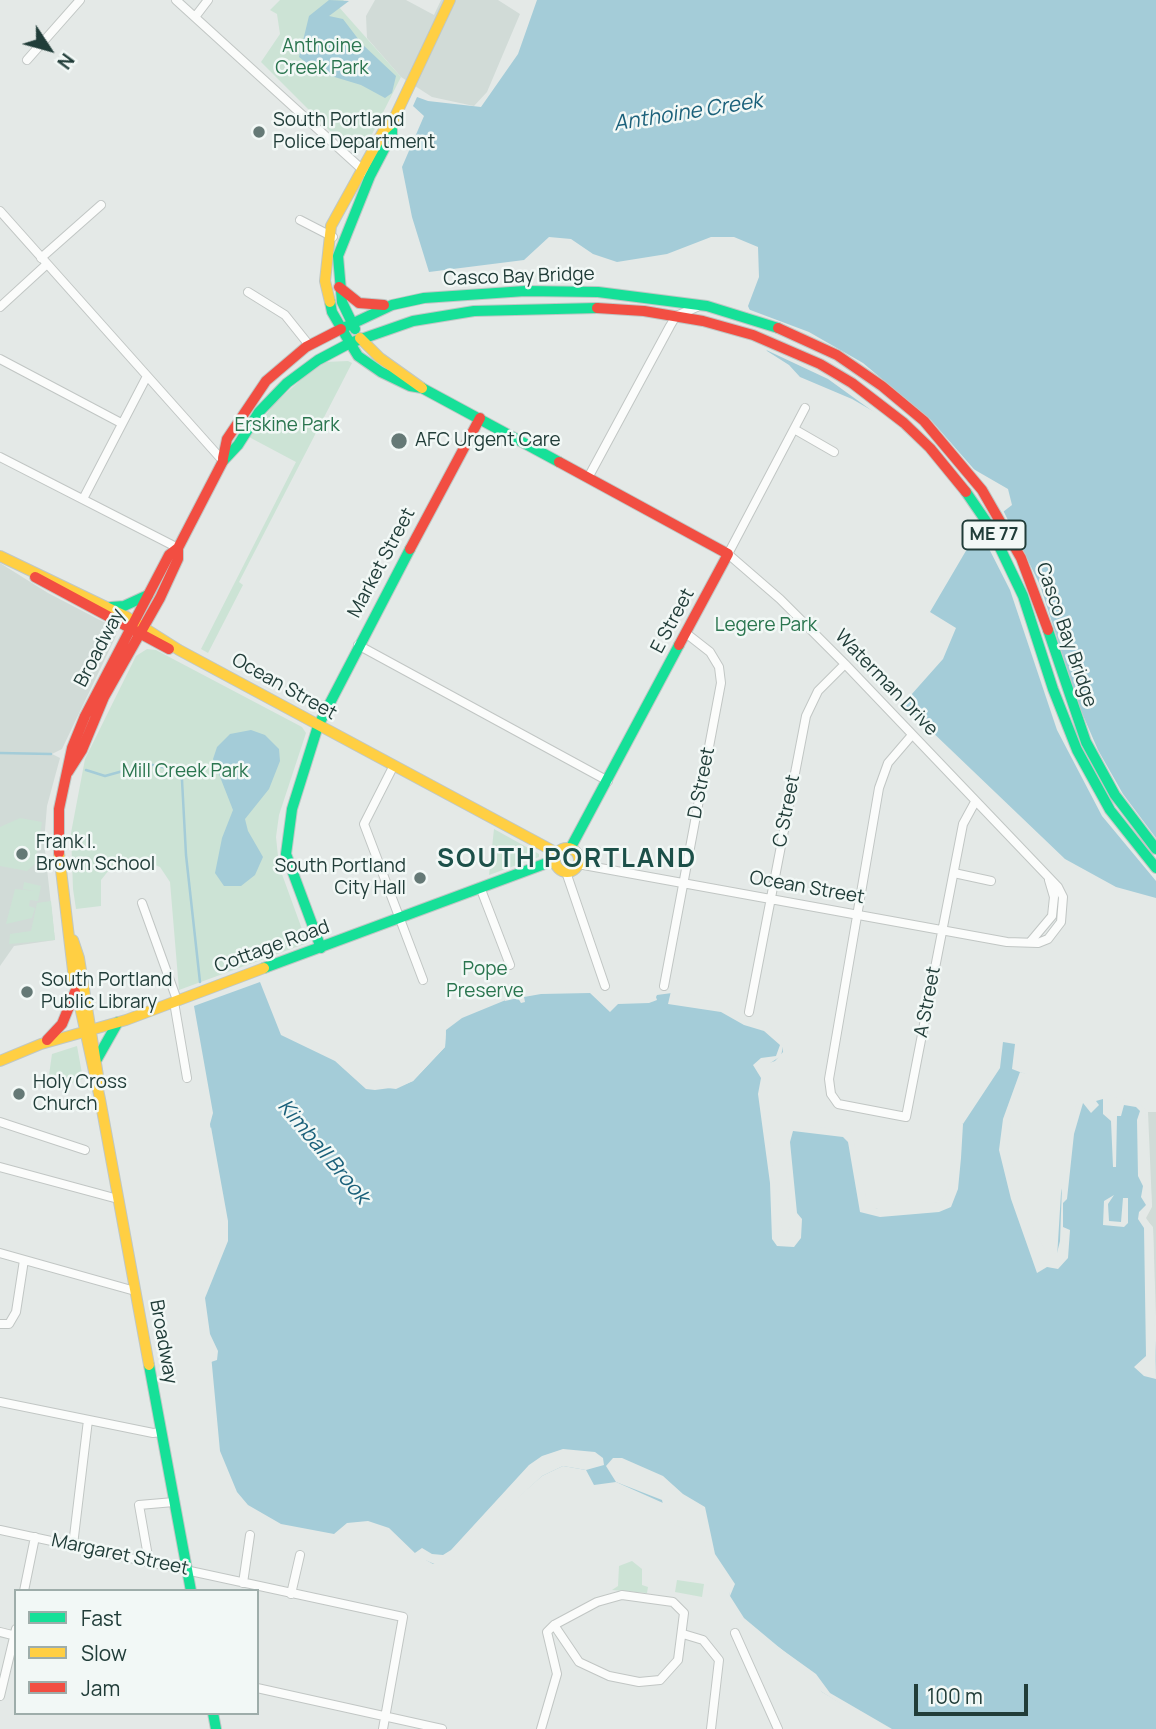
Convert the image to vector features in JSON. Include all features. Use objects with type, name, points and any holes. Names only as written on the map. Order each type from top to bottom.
[{"type":"main road","points":[[352,323],[339,287],[338,264],[342,242],[384,130],[392,123],[450,0]]},
{"type":"main road","points":[[341,329],[332,312],[325,281],[329,235],[366,173]]},
{"type":"main road","points":[[339,287],[359,303],[392,305]]},
{"type":"main road","name":"Casco Bay Bridge","points":[[352,323],[392,305],[439,296],[549,290],[623,293],[707,306],[781,329],[837,355],[896,397],[923,421],[982,490],[1021,558],[1074,712],[1097,765],[1124,809],[1156,849]]},
{"type":"main road","name":"Casco Bay Bridge","points":[[355,341],[413,321],[505,308],[602,308],[703,321],[787,348],[842,377],[904,423],[943,462],[965,490],[1003,550],[1023,596],[1064,719],[1092,780],[1131,839],[1156,868]]},
{"type":"main road","name":"Broadway","points":[[223,461],[227,439],[257,391],[285,363],[309,345],[352,323]]},
{"type":"main road","name":"Waterman Drive","points":[[352,323],[358,356],[381,372],[410,386],[422,388],[480,418],[728,554]]},
{"type":"main road","name":"Waterman Drive","points":[[341,329],[355,341]]},
{"type":"main road","name":"Broadway","points":[[68,772],[82,750],[104,697],[175,567],[178,548],[223,461],[238,445],[259,412],[287,383],[318,360],[355,341]]},
{"type":"main road","name":"Market Street","points":[[321,948],[286,854],[292,809],[318,726],[358,645],[480,418]]},
{"type":"main road","name":"Broadway","points":[[100,1099],[97,1059],[76,989],[58,869],[59,809],[72,748],[85,716],[169,555],[178,548]]},
{"type":"main road","name":"E Street","points":[[570,849],[728,554]]},
{"type":"main road","points":[[0,556],[108,607],[131,624]]},
{"type":"main road","points":[[28,570],[44,584],[131,624]]},
{"type":"main road","points":[[108,607],[124,606],[148,595]]},
{"type":"main road","name":"Ocean Street","points":[[131,624],[168,649],[179,650],[394,765],[556,857]]},
{"type":"main road","points":[[570,849],[578,857],[578,864],[566,872],[559,870],[556,857],[570,849]]},
{"type":"main road","name":"Cottage Road","points":[[0,1061],[41,1044],[118,1022],[321,948],[556,857]]},
{"type":"main road","name":"Broadway","points":[[69,932],[79,958],[87,1030],[191,1589]]},
{"type":"main road","points":[[41,1044],[62,1024],[76,989]]},
{"type":"main road","points":[[97,1059],[118,1022]]},
{"type":"street","points":[[27,60],[80,0]]},
{"type":"street","points":[[176,0],[366,173]]},
{"type":"street","points":[[195,18],[208,0]]},
{"type":"street","points":[[0,307],[101,205]]},
{"type":"street","points":[[0,211],[146,378],[223,461]]},
{"type":"street","points":[[300,220],[342,242]]},
{"type":"street","points":[[248,292],[285,315],[309,345]]},
{"type":"street","points":[[589,477],[676,316],[690,309],[707,306]]},
{"type":"street","points":[[0,359],[121,423]]},
{"type":"street","points":[[83,499],[146,378]]},
{"type":"street","name":"E Street","points":[[728,554],[804,408]]},
{"type":"street","points":[[794,429],[834,452]]},
{"type":"street","points":[[0,457],[178,548]]},
{"type":"street","name":"Waterman Drive","points":[[728,554],[780,599],[845,664],[1049,880],[1054,897],[1052,916],[1031,941]]},
{"type":"street","name":"D Street","points":[[664,986],[721,683],[719,667],[710,652],[687,634]]},
{"type":"street","points":[[358,645],[607,781]]},
{"type":"street","name":"C Street","points":[[749,1012],[806,716],[818,691],[845,664]]},
{"type":"street","points":[[855,914],[882,775],[891,758],[912,735]]},
{"type":"street","points":[[394,765],[368,811],[365,824],[398,919],[423,980]]},
{"type":"street","name":"A Street","points":[[855,914],[829,1086],[838,1104],[845,1107],[906,1118],[964,818],[975,802]]},
{"type":"street","name":"Ocean Street","points":[[578,864],[942,931],[1007,942],[1031,941]]},
{"type":"street","points":[[566,872],[606,986]]},
{"type":"street","points":[[954,873],[990,881]]},
{"type":"street","points":[[480,887],[510,965]]},
{"type":"street","points":[[142,903],[176,1001],[187,1078]]},
{"type":"street","points":[[0,1122],[85,1150]]},
{"type":"street","points":[[0,1167],[118,1199]]},
{"type":"street","points":[[0,1252],[135,1291]]},
{"type":"street","points":[[0,1324],[9,1324],[16,1312],[24,1259]]},
{"type":"street","points":[[0,1402],[153,1433],[162,1432]]},
{"type":"street","points":[[73,1545],[88,1420]]},
{"type":"street","points":[[149,1562],[139,1506],[174,1502]]},
{"type":"street","name":"Margaret Street","points":[[0,1530],[403,1617],[386,1716]]},
{"type":"street","points":[[243,1583],[250,1535]]},
{"type":"street","points":[[24,1589],[35,1537]]},
{"type":"street","points":[[291,1594],[300,1556]]},
{"type":"street","points":[[541,1729],[557,1674],[547,1632],[554,1625],[610,1597],[635,1595],[673,1602],[684,1612],[678,1660],[666,1677],[655,1681],[639,1682],[609,1676],[579,1662],[554,1625]]},
{"type":"street","points":[[735,1633],[778,1729]]},
{"type":"street","points":[[683,1634],[703,1640],[719,1660],[711,1729]]},
{"type":"street","points":[[0,1696],[14,1637]]},
{"type":"street","points":[[259,1688],[442,1729]]},
{"type":"street","points":[[383,1729],[386,1716]]},
{"type":"shaded area","points":[[375,0],[406,0],[434,15],[441,0],[498,0],[520,14],[487,92],[474,106],[432,97],[401,77],[367,38],[366,16]]},
{"type":"shaded area","points":[[0,563],[48,593],[117,629],[62,749],[52,754],[60,758],[47,806],[44,842],[55,940],[14,946],[0,966]]},
{"type":"shaded area","points":[[1148,1112],[1156,1112],[1156,1317],[1153,1227],[1146,1220],[1146,1212],[1152,1206]]},
{"type":"green space","name":"Anthoine Creek Park","points":[[280,0],[344,0],[338,6],[401,77],[367,144],[360,150],[347,148],[261,62],[280,34],[277,14],[270,10]]},
{"type":"green space","name":"Erskine Park","points":[[325,362],[352,363],[239,582],[243,585],[208,653],[201,649],[296,462],[249,437],[275,403],[303,378]]},
{"type":"green space","name":"Mill Creek Park","points":[[147,649],[156,650],[302,727],[306,733],[279,815],[276,837],[279,866],[307,943],[179,990],[170,882],[160,867],[137,858],[113,865],[101,880],[101,906],[76,909],[73,889],[71,833],[85,759],[136,656]]},
{"type":"green space","points":[[20,818],[42,822],[35,864],[27,871],[0,866],[0,827]]},
{"type":"green space","points":[[494,829],[539,854],[539,857],[489,875]]},
{"type":"green space","points":[[24,882],[41,886],[38,901],[30,900],[29,906],[35,908],[32,918],[6,924],[15,889],[35,891],[23,889]]},
{"type":"green space","points":[[51,901],[55,940],[9,944],[10,934],[31,931],[37,903]]},
{"type":"green space","points":[[77,1046],[83,1079],[72,1083],[49,1075],[52,1054]]},
{"type":"green space","points":[[632,1561],[642,1569],[642,1585],[648,1587],[647,1593],[612,1590],[618,1586],[619,1566]]},
{"type":"green space","points":[[677,1580],[704,1584],[702,1597],[675,1592]]},
{"type":"water","points":[[329,0],[349,1],[329,16],[343,19],[362,44],[396,76],[392,93],[385,98],[361,85],[318,72],[299,57],[309,16]]},
{"type":"water","name":"Anthoine Creek","points":[[537,0],[1156,0],[1156,898],[1116,887],[1065,859],[903,704],[943,659],[956,628],[930,612],[977,532],[1012,505],[1008,489],[852,399],[800,377],[789,365],[767,351],[748,306],[759,277],[758,247],[734,237],[711,237],[667,254],[617,262],[593,254],[571,239],[549,237],[524,260],[429,272],[412,217],[402,167],[424,116],[413,106],[417,97],[428,101],[481,107],[518,54]]},
{"type":"water","points":[[251,730],[265,735],[279,749],[280,761],[269,789],[245,819],[248,831],[263,857],[255,875],[241,886],[224,886],[215,873],[222,838],[233,810],[213,759],[217,747],[230,734]]},
{"type":"water","points":[[260,982],[281,1035],[335,1061],[366,1089],[375,1090],[398,1087],[413,1081],[445,1047],[446,1030],[462,1018],[518,995],[572,990],[591,993],[604,1003],[654,1001],[657,995],[672,993],[723,1005],[747,1024],[756,1023],[782,1039],[783,1052],[775,1061],[760,1066],[779,1235],[785,1241],[794,1223],[788,1128],[849,1135],[865,1210],[945,1202],[952,1187],[959,1122],[963,1124],[1000,1068],[1003,1042],[1015,1044],[1012,1069],[1025,1074],[1011,1114],[1003,1149],[1042,1255],[1057,1258],[1061,1193],[1080,1103],[1089,1092],[1141,1107],[1148,1207],[1143,1212],[1149,1228],[1156,1359],[1156,1729],[884,1729],[822,1692],[811,1674],[744,1618],[730,1596],[728,1579],[711,1555],[699,1519],[616,1482],[594,1485],[586,1470],[563,1466],[542,1476],[442,1564],[433,1564],[417,1555],[389,1528],[368,1521],[347,1523],[334,1534],[281,1524],[248,1505],[237,1492],[220,1451],[210,1344],[202,1299],[223,1241],[210,1124],[213,1113],[194,1006]]},
{"type":"pier","points":[[745,308],[809,332],[863,363],[931,420],[979,475],[893,426],[828,379],[762,348]]},
{"type":"pier","points":[[1002,508],[1040,585],[1079,706],[1098,750],[1123,794],[1156,838],[1156,881],[1102,816],[1057,730],[1010,590],[978,527]]},
{"type":"pier","points":[[569,987],[588,989],[605,1000],[651,999],[655,994],[657,1000],[649,1003],[618,1004],[610,1012],[590,993],[541,994],[524,997],[525,1002],[521,1003],[518,998],[505,1001],[504,997]]},
{"type":"pier","points":[[671,991],[724,1001],[748,1021],[761,1022],[785,1037],[781,1056],[764,1067],[769,1080],[767,1097],[772,1163],[783,1233],[786,1237],[791,1223],[783,1141],[786,1126],[794,1122],[852,1133],[868,1206],[874,1206],[876,1209],[884,1205],[937,1202],[945,1197],[951,1182],[958,1119],[963,1124],[961,1158],[958,1189],[951,1207],[939,1212],[880,1217],[860,1212],[848,1142],[843,1137],[793,1131],[790,1142],[797,1213],[802,1219],[801,1238],[794,1247],[777,1246],[772,1239],[770,1183],[758,1094],[761,1078],[753,1065],[761,1058],[776,1056],[780,1045],[764,1031],[744,1025],[721,1012],[668,1004]]},
{"type":"pier","points":[[446,1030],[445,1047],[413,1081],[396,1089],[379,1087],[411,1078],[441,1047]]},
{"type":"pier","points":[[1020,1072],[1027,1074],[1011,1121],[1007,1149],[1035,1233],[1049,1256],[1057,1253],[1060,1241],[1063,1158],[1077,1101],[1087,1090],[1138,1103],[1145,1109],[1152,1207],[1146,1218],[1153,1228],[1156,1379],[1144,1376],[1134,1367],[1146,1356],[1144,1228],[1138,1219],[1139,1212],[1146,1205],[1141,1197],[1143,1186],[1138,1176],[1137,1120],[1140,1111],[1136,1107],[1124,1105],[1121,1116],[1117,1116],[1116,1167],[1113,1167],[1111,1121],[1103,1114],[1103,1099],[1096,1101],[1099,1105],[1091,1113],[1083,1103],[1074,1134],[1067,1199],[1063,1203],[1063,1227],[1070,1230],[1068,1258],[1058,1269],[1047,1267],[1037,1273],[1011,1199],[999,1150],[1003,1119]]},
{"type":"pier","points":[[211,1127],[228,1221],[228,1241],[205,1298],[210,1334],[218,1351],[217,1360],[211,1362],[200,1303],[221,1228],[208,1132]]},
{"type":"pier","points":[[1114,1195],[1108,1204],[1109,1221],[1121,1222],[1123,1198],[1128,1198],[1128,1223],[1124,1227],[1103,1225],[1104,1201]]},
{"type":"pier","points":[[563,1449],[595,1452],[603,1458],[604,1465],[586,1470],[563,1466],[542,1476],[447,1563],[439,1566],[425,1560],[422,1562],[412,1555],[422,1548],[432,1554],[443,1555],[451,1550],[529,1465],[542,1456]]},
{"type":"pier","points":[[613,1458],[622,1458],[663,1476],[683,1494],[705,1507],[715,1554],[735,1584],[730,1596],[726,1580],[709,1555],[698,1524],[687,1530],[673,1524],[666,1518],[662,1500],[616,1482],[606,1466]]},
{"type":"pier","points":[[777,1646],[816,1674],[830,1693],[892,1729],[880,1729],[822,1692]]},
{"type":"waterway","name":"Kimball Brook","points":[[0,753],[51,754]]},
{"type":"waterway","name":"Kimball Brook","points":[[86,770],[105,776],[148,764],[167,768]]},
{"type":"waterway","name":"Kimball Brook","points":[[176,772],[182,780],[186,855],[200,982]]},
{"type":"traffic: fast","points":[[355,329],[342,302],[338,256],[370,176],[392,134],[392,123]]},
{"type":"traffic: fast","points":[[341,329],[392,305],[424,298],[525,291],[598,292],[707,306],[778,328]]},
{"type":"traffic: fast","points":[[330,302],[332,312],[350,343],[413,321],[474,311],[597,308]]},
{"type":"traffic: fast","points":[[223,461],[238,445],[259,412],[287,383],[318,360],[350,343],[358,356],[381,372],[410,386],[422,388],[559,462]]},
{"type":"traffic: fast","points":[[966,492],[990,527],[1023,596],[1053,689],[1077,750],[1110,810],[1156,868]]},
{"type":"traffic: fast","points":[[321,948],[286,854],[292,809],[318,726],[410,549]]},
{"type":"traffic: fast","points":[[111,607],[124,606],[148,595]]},
{"type":"traffic: fast","points":[[1048,630],[1086,742],[1115,795],[1156,849]]},
{"type":"traffic: fast","points":[[570,849],[679,645]]},
{"type":"traffic: fast","points":[[264,968],[555,860]]},
{"type":"traffic: fast","points":[[97,1059],[118,1022]]},
{"type":"traffic: fast","points":[[149,1365],[191,1589]]},
{"type":"traffic: fast","points":[[213,1715],[216,1729]]},
{"type":"traffic: slow","points":[[330,302],[325,281],[331,226],[384,130],[392,123],[450,0]]},
{"type":"traffic: slow","points":[[360,338],[380,358],[422,388]]},
{"type":"traffic: slow","points":[[0,556],[127,617],[179,650],[557,853]]},
{"type":"traffic: slow","points":[[567,848],[575,852],[579,860],[575,868],[567,872],[559,868],[555,860],[559,852],[567,848]]},
{"type":"traffic: slow","points":[[59,853],[74,979],[100,1099],[149,1365]]},
{"type":"traffic: slow","points":[[73,940],[79,958],[99,1082]]},
{"type":"traffic: slow","points":[[0,1061],[41,1044],[126,1020],[264,968]]},
{"type":"traffic: jam","points":[[339,287],[359,303],[384,305]]},
{"type":"traffic: jam","points":[[597,308],[644,311],[703,321],[753,335],[820,364],[852,383],[904,423],[930,448],[966,492]]},
{"type":"traffic: jam","points":[[778,328],[837,355],[882,386],[924,421],[982,490],[1021,558],[1048,630]]},
{"type":"traffic: jam","points":[[223,458],[227,439],[266,381],[306,347],[341,329]]},
{"type":"traffic: jam","points":[[410,549],[480,418]]},
{"type":"traffic: jam","points":[[68,772],[82,750],[104,697],[160,598],[178,559],[178,548],[223,461]]},
{"type":"traffic: jam","points":[[559,462],[728,554],[679,645]]},
{"type":"traffic: jam","points":[[59,853],[59,809],[72,748],[85,716],[169,555],[178,548]]},
{"type":"traffic: jam","points":[[35,577],[169,649]]},
{"type":"traffic: jam","points":[[47,1040],[62,1024],[75,992]]},
{"type":"place","name":"South Portland Police Department","points":[[259,132]]},
{"type":"place","name":"AFC Urgent Care","points":[[399,441]]},
{"type":"place","name":"Frank I. Brown School","points":[[22,854]]},
{"type":"place","name":"South Portland City Hall","points":[[420,878]]},
{"type":"place","name":"South Portland Public Library","points":[[27,992]]},
{"type":"place","name":"Holy Cross Church","points":[[19,1094]]},
{"type":"district","name":"SOUTH PORTLAND","points":[[567,860]]},
{"type":"park label","name":"Legere Park","points":[[766,626]]},
{"type":"park label","name":"Pope Preserve","points":[[485,981]]}]
